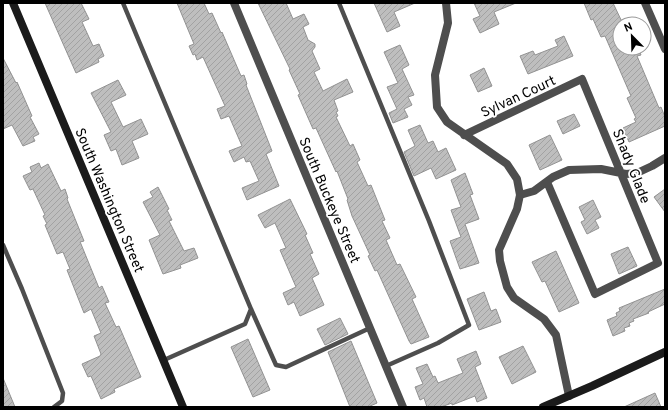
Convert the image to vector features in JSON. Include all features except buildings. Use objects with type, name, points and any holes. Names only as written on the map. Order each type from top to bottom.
[{"type":"main road","name":"South Washington Street","points":[[13,3],[183,407]]},
{"type":"main road","points":[[544,407],[665,352]]},
{"type":"street","name":"South Buckeye Street","points":[[234,3],[403,407]]},
{"type":"street","points":[[446,3],[448,23],[435,75],[437,107],[447,122],[464,136],[507,164],[517,179],[520,195],[517,209],[499,250],[500,261],[507,287],[514,298],[544,319],[556,335],[569,396]]},
{"type":"street","points":[[645,3],[665,49]]},
{"type":"street","name":"Sylvan Court","points":[[464,136],[582,79]]},
{"type":"street","name":"Shady Glade","points":[[547,182],[595,294],[658,263],[582,79]]},
{"type":"street","points":[[520,195],[534,191],[553,177],[569,170],[601,169],[626,174],[637,173],[665,158]]},
{"type":"lane","points":[[122,3],[276,365],[286,368],[370,328]]},
{"type":"lane","points":[[339,3],[429,221],[469,325],[438,343],[386,366]]},
{"type":"lane","points":[[3,245],[63,393],[62,400],[54,407]]},
{"type":"lane","points":[[164,360],[245,324],[251,309]]}]
